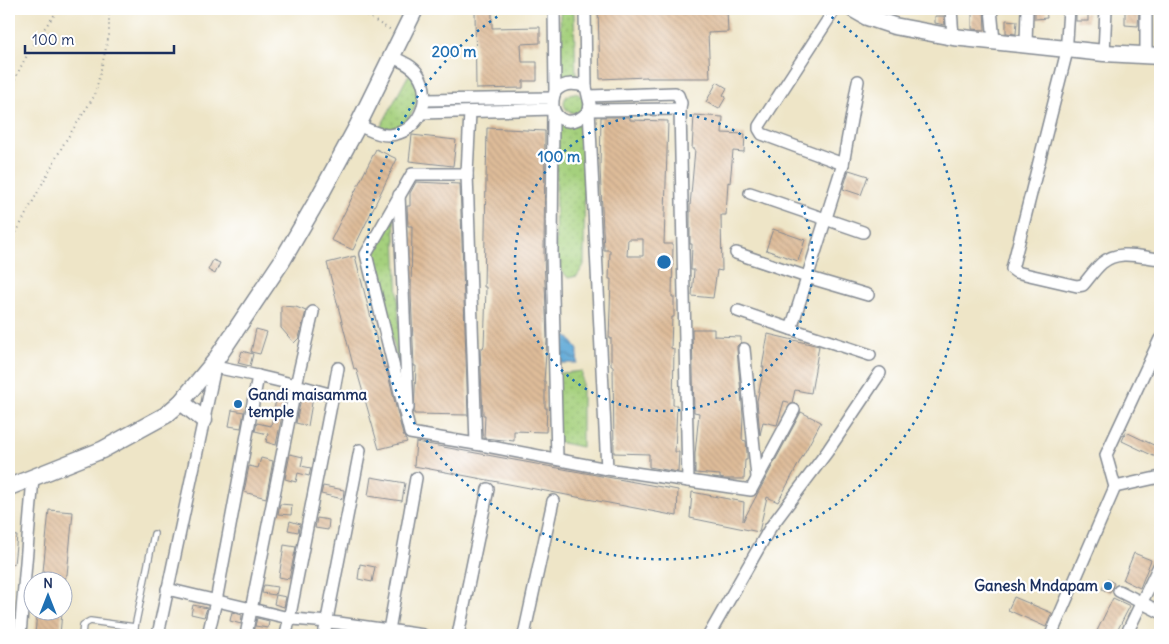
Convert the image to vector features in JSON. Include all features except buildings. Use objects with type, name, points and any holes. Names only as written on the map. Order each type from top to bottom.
[{"type":"main road","points":[[9,487],[102,450],[166,415],[181,402],[215,364],[282,261],[318,199],[358,124],[415,9]]},
{"type":"main road","points":[[853,9],[894,26],[953,37],[1104,53],[1153,56]]},
{"type":"main road","points":[[181,402],[204,420]]},
{"type":"street","points":[[554,9],[552,254],[557,458]]},
{"type":"street","points":[[585,9],[587,91],[590,104],[607,469]]},
{"type":"street","points":[[835,9],[759,126],[759,130],[762,134],[843,164]]},
{"type":"street","points":[[951,9],[953,37]]},
{"type":"street","points":[[991,9],[994,41]]},
{"type":"street","points":[[1026,44],[1027,9]]},
{"type":"street","points":[[1069,9],[1067,49],[1012,269],[1016,272],[1077,286],[1083,285],[1102,263],[1116,255],[1124,254],[1160,259]]},
{"type":"street","points":[[1104,53],[1106,9]]},
{"type":"street","points":[[1146,9],[1153,56]]},
{"type":"street","points":[[358,124],[378,133],[389,135],[402,131],[413,124],[422,113],[425,100],[422,83],[417,73],[408,65],[392,56]]},
{"type":"street","points":[[791,329],[843,164],[858,81]]},
{"type":"street","points":[[589,110],[579,119],[567,121],[555,115],[554,100],[559,88],[564,85],[576,84],[587,91],[675,93],[678,95],[681,103],[688,481]]},
{"type":"street","points":[[425,100],[554,100]]},
{"type":"street","points":[[422,113],[470,112],[554,100]]},
{"type":"street","points":[[589,110],[680,109]]},
{"type":"street","points":[[470,112],[467,174],[476,444]]},
{"type":"street","points":[[410,434],[366,254],[412,174],[467,174]]},
{"type":"street","points":[[750,193],[863,232]]},
{"type":"street","points":[[399,195],[410,434]]},
{"type":"street","points":[[736,253],[807,278],[868,295]]},
{"type":"street","points":[[738,311],[870,355]]},
{"type":"street","points":[[246,635],[296,385],[313,312]]},
{"type":"street","points":[[1051,635],[1115,488],[1106,455],[1160,339]]},
{"type":"street","points":[[744,348],[757,477]]},
{"type":"street","points":[[158,635],[215,364],[333,395]]},
{"type":"street","points":[[286,635],[338,368]]},
{"type":"street","points":[[709,635],[770,528],[827,452],[880,373]]},
{"type":"street","points":[[208,635],[258,376]]},
{"type":"street","points":[[410,434],[557,458],[607,469],[751,490],[794,410]]},
{"type":"street","points":[[324,635],[360,450]]},
{"type":"street","points":[[1115,488],[1160,477]]},
{"type":"street","points":[[20,635],[33,478]]},
{"type":"street","points":[[389,630],[416,478]]},
{"type":"street","points":[[458,635],[488,489]]},
{"type":"street","points":[[524,635],[553,501]]},
{"type":"street","points":[[1126,635],[1160,564]]},
{"type":"street","points":[[167,589],[290,618],[326,622],[376,632],[389,630],[423,635]]},
{"type":"street","points":[[1120,591],[1160,612]]},
{"type":"lane","points":[[135,635],[154,534]]},
{"type":"lane","points":[[82,635],[83,625],[90,621],[135,627]]},
{"type":"path","points":[[9,94],[13,82],[42,30],[59,9]]},
{"type":"path","points":[[9,246],[63,145],[95,95],[109,35],[109,9]]},
{"type":"path","points":[[354,9],[402,36]]},
{"type":"green space","points":[[569,10],[574,13],[576,76],[574,79],[565,81],[561,74],[560,15],[561,12]]},
{"type":"green space","points":[[409,74],[414,79],[418,92],[412,112],[400,125],[380,128]]},
{"type":"green space","points":[[574,93],[581,96],[584,103],[581,110],[574,113],[567,110],[564,103],[567,96]]},
{"type":"green space","points":[[557,124],[585,124],[584,265],[577,276],[568,278],[555,263]]},
{"type":"green space","points":[[394,217],[402,381],[374,256]]},
{"type":"green space","points":[[582,371],[582,447],[553,441],[555,374]]},
{"type":"water","points":[[567,335],[578,350],[577,363],[558,363],[558,340]]},
{"type":"place","name":"Gandi maisamma temple","points":[[238,404]]},
{"type":"place","name":"Ganesh Mndapam","points":[[1108,586]]}]
